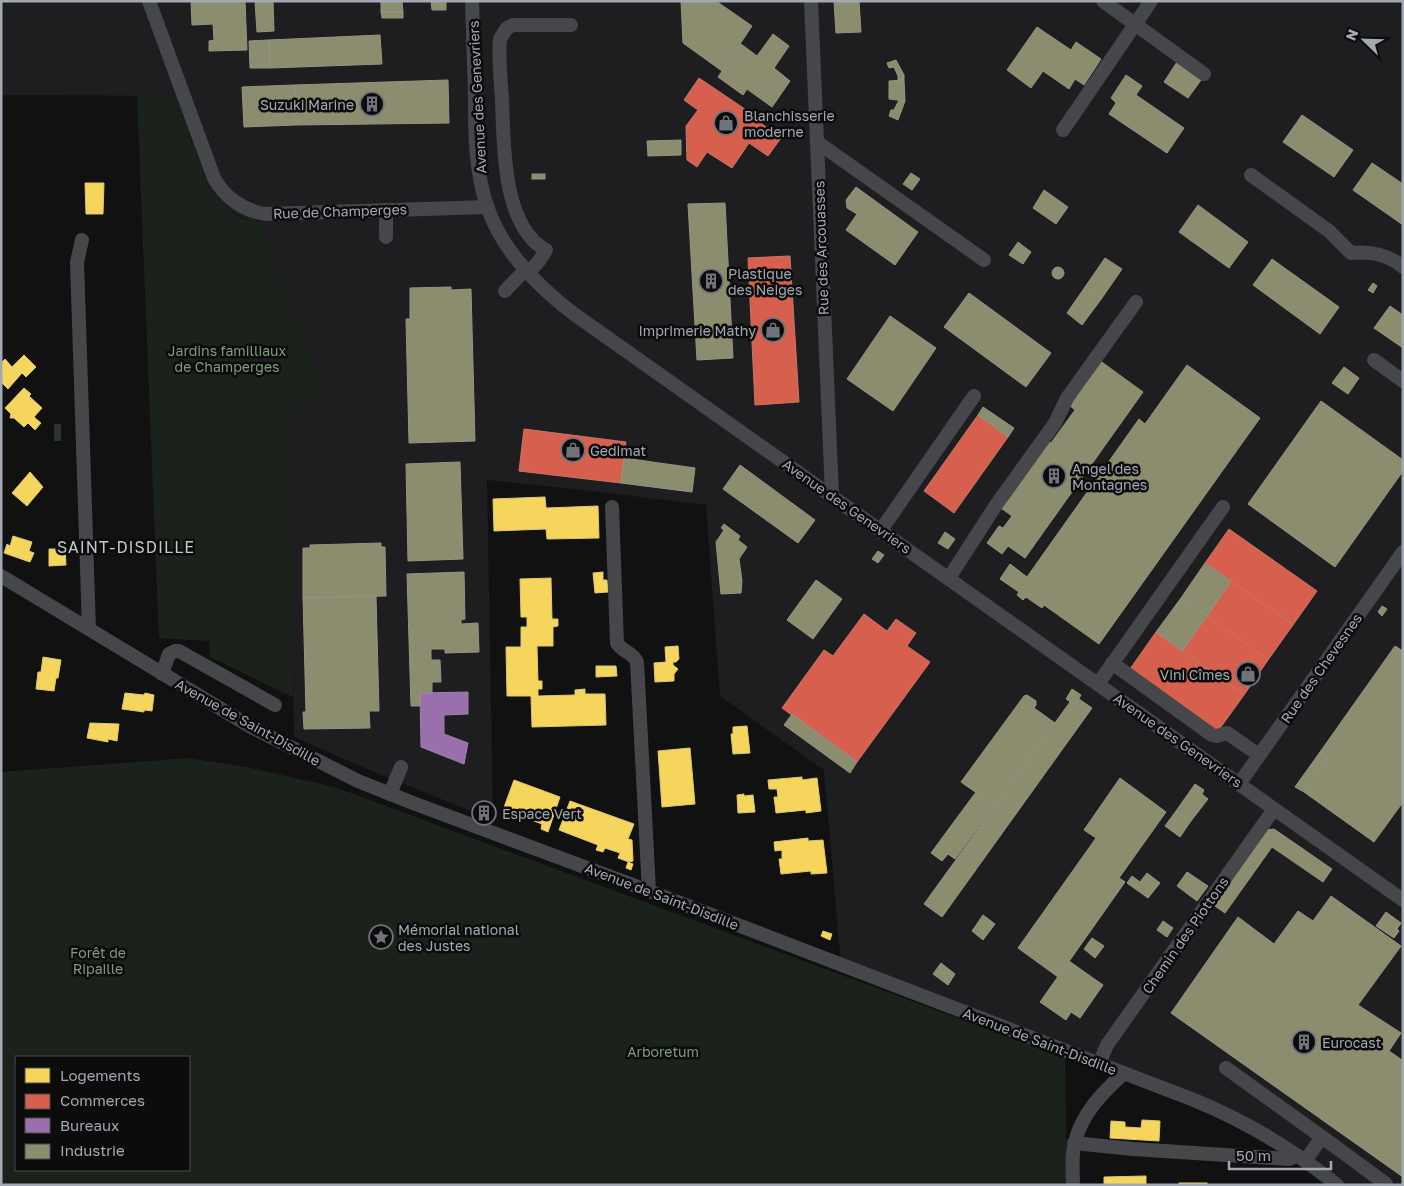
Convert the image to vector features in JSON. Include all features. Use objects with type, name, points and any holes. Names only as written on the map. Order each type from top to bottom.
[{"type":"street","name":"Rue de Champerges","points":[[149,1],[211,172],[221,190],[244,208],[266,214],[488,207]]},
{"type":"street","name":"Avenue des Genevriers","points":[[472,1],[476,148],[480,179],[488,207],[507,246],[527,271],[551,295],[574,314],[1403,900]]},
{"type":"street","name":"Rue des Arcouasses","points":[[810,1],[832,495]]},
{"type":"street","points":[[1103,1],[1204,74]]},
{"type":"street","points":[[1063,130],[1151,1]]},
{"type":"street","points":[[505,291],[540,261],[546,250],[536,244],[526,233],[510,192],[504,154],[500,39],[503,32],[513,25],[571,25]]},
{"type":"street","points":[[817,142],[984,260]]},
{"type":"street","points":[[1251,175],[1329,231],[1351,253],[1366,252],[1380,254],[1403,267]]},
{"type":"street","points":[[386,210],[386,237]]},
{"type":"street","points":[[82,240],[77,262],[89,629]]},
{"type":"street","points":[[949,578],[996,504],[1055,423],[1067,398],[1136,302]]},
{"type":"street","points":[[1374,360],[1403,381]]},
{"type":"street","points":[[881,530],[974,396]]},
{"type":"street","points":[[612,507],[617,643],[623,651],[635,657],[637,662],[650,891]]},
{"type":"street","points":[[1098,684],[1223,507]]},
{"type":"street","name":"Rue des Chevesnes","points":[[1239,784],[1403,552]]},
{"type":"street","name":"Avenue de Saint-Disdille","points":[[1,576],[251,728],[330,768],[390,794],[650,891],[1206,1105],[1257,1130],[1301,1158],[1337,1185]]},
{"type":"street","points":[[162,674],[169,654],[175,651],[179,652],[275,705]]},
{"type":"street","points":[[1112,663],[1212,734],[1216,736],[1227,733],[1259,755]]},
{"type":"street","points":[[390,794],[401,766]]},
{"type":"street","name":"Chemin des Piottons","points":[[1099,1064],[1107,1045],[1274,809]]},
{"type":"street","points":[[1226,1068],[1386,1184]]},
{"type":"street","points":[[1073,1185],[1074,1143],[1080,1128],[1092,1106],[1124,1072]]},
{"type":"street","points":[[1074,1143],[1133,1149],[1290,1159],[1301,1158],[1322,1137]]},
{"type":"shaded area","points":[[1,1],[1403,1],[1403,1185],[1337,1185],[1269,1138],[841,964],[824,770],[720,696],[706,505],[487,480],[493,820],[374,772],[294,737],[292,582],[293,402],[327,403],[252,222],[229,211],[218,202],[210,190],[174,96],[1,95]]},
{"type":"shaded area","points":[[54,424],[61,424],[61,441],[54,441]]},
{"type":"green space","name":"Jardins familliaux de Champerges","points":[[137,95],[174,96],[210,190],[220,203],[232,213],[246,220],[262,224],[327,404],[293,402],[293,697],[210,657],[209,641],[159,638]]},
{"type":"green space","points":[[189,758],[251,768],[335,787],[1065,1058],[1067,1185],[1,1185],[1,772]]},
{"type":"building: Logements","points":[[85,183],[104,183],[103,214],[86,214]]},
{"type":"building: Logements","points":[[24,355],[36,367],[26,377],[22,373],[8,389],[1,382],[1,363],[5,359],[12,367]]},
{"type":"building: Logements","points":[[24,388],[31,394],[29,396],[42,408],[34,417],[41,423],[35,430],[28,423],[24,427],[14,418],[10,418],[11,414],[5,408]]},
{"type":"building: Logements","points":[[30,472],[43,487],[27,506],[12,493]]},
{"type":"building: Logements","points":[[545,497],[546,508],[598,506],[599,538],[547,539],[546,529],[494,531],[493,499]]},
{"type":"building: Logements","points":[[13,536],[32,542],[29,551],[34,553],[30,562],[4,553],[7,544],[10,546]]},
{"type":"building: Logements","points":[[49,549],[65,549],[66,565],[49,566]]},
{"type":"building: Logements","points":[[603,572],[603,580],[607,580],[608,592],[595,593],[593,573]]},
{"type":"building: Logements","points":[[551,578],[552,619],[558,619],[558,626],[553,627],[553,646],[537,646],[538,681],[542,681],[542,689],[538,689],[538,696],[575,695],[575,690],[585,689],[585,694],[605,694],[606,725],[532,727],[531,696],[507,696],[506,647],[521,647],[521,627],[527,627],[527,617],[521,617],[520,579]]},
{"type":"building: Logements","points":[[678,646],[679,659],[673,662],[673,665],[678,669],[674,674],[674,681],[655,682],[654,663],[666,662],[665,647]]},
{"type":"building: Logements","points":[[43,657],[61,660],[54,691],[36,689],[38,672],[41,672]]},
{"type":"building: Logements","points":[[596,666],[616,666],[617,676],[596,677]]},
{"type":"building: Logements","points":[[125,693],[154,695],[152,711],[144,710],[144,712],[122,709]]},
{"type":"building: Logements","points":[[90,723],[119,724],[117,741],[108,739],[108,742],[87,738]]},
{"type":"building: Logements","points":[[747,726],[750,753],[733,754],[731,734],[733,734],[733,727]]},
{"type":"building: Logements","points":[[690,748],[695,804],[662,807],[658,751]]},
{"type":"building: Logements","points":[[802,777],[802,780],[817,778],[821,811],[806,813],[806,810],[776,813],[774,797],[778,797],[777,789],[769,789],[768,780]]},
{"type":"building: Logements","points":[[514,780],[560,797],[548,832],[541,829],[542,824],[503,810]]},
{"type":"building: Logements","points":[[744,794],[744,796],[753,795],[755,812],[738,813],[737,795]]},
{"type":"building: Logements","points":[[570,801],[634,824],[628,839],[632,840],[633,861],[629,862],[618,858],[620,853],[605,848],[603,852],[596,850],[598,845],[559,830]]},
{"type":"building: Logements","points":[[808,838],[808,841],[823,840],[827,873],[811,874],[811,871],[781,874],[779,859],[782,859],[782,850],[775,851],[774,842]]},
{"type":"building: Logements","points":[[628,862],[633,864],[631,870],[626,868]]},
{"type":"building: Logements","points":[[823,931],[832,934],[830,940],[821,936]]},
{"type":"building: Logements","points":[[1142,1120],[1160,1121],[1159,1141],[1110,1138],[1111,1121],[1125,1122],[1125,1127],[1141,1128]]},
{"type":"building: Logements","points":[[1146,1176],[1146,1185],[1104,1185],[1104,1177]]},
{"type":"building: Logements","points":[[1179,1183],[1207,1183],[1207,1185],[1179,1185]]},
{"type":"building: Commerces","name":"Blanchisserie moderne","points":[[699,78],[764,122],[762,124],[781,138],[768,156],[749,143],[732,168],[707,152],[697,167],[687,160],[686,126],[698,110],[684,100]]},
{"type":"building: Commerces","name":"Imprimerie Mathy","points":[[790,256],[799,402],[755,405],[748,258]]},
{"type":"building: Commerces","points":[[978,415],[1008,437],[954,513],[924,491]]},
{"type":"building: Commerces","name":"Gedimat","points":[[524,429],[626,442],[621,483],[519,471]]},
{"type":"building: Commerces","points":[[1229,529],[1317,591],[1293,625],[1205,563]]},
{"type":"building: Commerces","points":[[1231,581],[1293,625],[1268,660],[1207,616]]},
{"type":"building: Commerces","points":[[864,614],[887,631],[896,619],[916,633],[907,646],[930,662],[857,762],[782,708],[824,650],[833,656]]},
{"type":"building: Commerces","points":[[1207,616],[1268,660],[1244,695],[1182,651]]},
{"type":"building: Commerces","points":[[1156,632],[1244,695],[1218,731],[1130,669]]},
{"type":"building: Bureaux","points":[[468,692],[468,714],[444,715],[444,734],[468,743],[464,764],[421,747],[420,693]]},
{"type":"building: Industrie","points":[[245,1],[247,50],[209,51],[209,41],[214,40],[213,24],[192,25],[191,2]]},
{"type":"building: Industrie","points":[[255,1],[273,1],[274,31],[257,32]]},
{"type":"building: Industrie","points":[[381,1],[402,1],[403,12],[381,12]]},
{"type":"building: Industrie","points":[[431,1],[446,1],[446,10],[432,10]]},
{"type":"building: Industrie","points":[[681,1],[716,1],[752,26],[722,71],[683,43]]},
{"type":"building: Industrie","points":[[834,1],[859,1],[861,32],[836,33]]},
{"type":"building: Industrie","points":[[381,12],[403,12],[403,18],[382,18]]},
{"type":"building: Industrie","points":[[1037,27],[1071,50],[1076,42],[1101,59],[1084,85],[1075,79],[1069,89],[1043,71],[1031,88],[1007,70]]},
{"type":"building: Industrie","points":[[773,34],[789,46],[774,68],[790,81],[772,107],[747,89],[743,95],[718,77],[741,44],[757,56]]},
{"type":"building: Industrie","points":[[380,35],[382,64],[270,68],[269,40]]},
{"type":"building: Industrie","points":[[269,40],[270,68],[250,68],[249,41]]},
{"type":"building: Industrie","points":[[896,60],[904,75],[904,80],[898,80],[894,67],[889,68],[887,63]]},
{"type":"building: Industrie","points":[[1177,62],[1201,80],[1188,98],[1164,82]]},
{"type":"building: Industrie","points":[[1126,75],[1142,86],[1136,95],[1184,128],[1167,153],[1109,114],[1116,103],[1111,98]]},
{"type":"building: Industrie","name":"Suzuki Marine","points":[[448,80],[449,123],[296,125],[295,85]]},
{"type":"building: Industrie","points":[[904,80],[905,101],[889,99],[889,81]]},
{"type":"building: Industrie","points":[[295,85],[296,125],[244,127],[242,87]]},
{"type":"building: Industrie","points":[[899,100],[905,101],[898,120],[889,116]]},
{"type":"building: Industrie","points":[[1302,115],[1353,150],[1334,177],[1283,142]]},
{"type":"building: Industrie","points":[[681,140],[681,155],[648,156],[647,141]]},
{"type":"building: Industrie","points":[[1372,163],[1403,184],[1403,225],[1353,190]]},
{"type":"building: Industrie","points":[[911,173],[920,179],[912,190],[903,184]]},
{"type":"building: Industrie","points":[[532,174],[545,174],[545,179],[532,179]]},
{"type":"building: Industrie","points":[[856,187],[918,232],[895,265],[846,230],[857,214],[847,208],[846,200]]},
{"type":"building: Industrie","points":[[1044,190],[1068,207],[1056,224],[1033,208]]},
{"type":"building: Industrie","name":"Plastique des Neiges","points":[[725,203],[733,358],[697,360],[688,204]]},
{"type":"building: Industrie","points":[[1198,205],[1248,242],[1229,268],[1179,232]]},
{"type":"building: Industrie","points":[[1018,242],[1031,252],[1023,264],[1009,255]]},
{"type":"building: Industrie","points":[[1105,258],[1122,269],[1102,298],[1085,287]]},
{"type":"building: Industrie","points":[[1272,259],[1339,307],[1320,334],[1253,285]]},
{"type":"building: Industrie","points":[[1058,267],[1064,273],[1058,279],[1052,273]]},
{"type":"building: Industrie","points":[[1373,283],[1377,286],[1373,293],[1368,290]]},
{"type":"building: Industrie","points":[[451,287],[451,290],[471,289],[475,441],[409,443],[406,319],[410,319],[410,288]]},
{"type":"building: Industrie","points":[[1085,287],[1102,298],[1082,325],[1067,313]]},
{"type":"building: Industrie","points":[[969,293],[1051,353],[1026,387],[944,327]]},
{"type":"building: Industrie","points":[[1390,306],[1403,315],[1403,348],[1374,328]]},
{"type":"building: Industrie","points":[[890,316],[936,348],[893,411],[847,379]]},
{"type":"building: Industrie","name":"Angel des Montagnes","points":[[1099,360],[1143,392],[1025,558],[1008,546],[1002,554],[987,543],[999,526],[1003,528],[1012,516],[1001,508],[1048,442],[1051,443],[1075,410],[1068,404]]},
{"type":"building: Industrie","points":[[1187,365],[1260,418],[1099,644],[1044,605],[1042,608],[1026,597],[1023,600],[1017,595],[1019,592],[1000,579],[1010,564],[1027,577],[1139,419],[1145,424]]},
{"type":"building: Industrie","points":[[1344,367],[1359,378],[1348,394],[1332,383]]},
{"type":"building: Industrie","points":[[1321,401],[1403,460],[1403,471],[1335,567],[1248,504]]},
{"type":"building: Industrie","points":[[983,407],[1014,428],[1008,437],[978,415]]},
{"type":"building: Industrie","points":[[624,458],[695,468],[692,492],[621,483]]},
{"type":"building: Industrie","points":[[460,462],[463,559],[408,561],[406,464]]},
{"type":"building: Industrie","points":[[740,465],[815,520],[798,543],[723,489]]},
{"type":"building: Industrie","points":[[724,524],[740,536],[738,540],[747,547],[739,559],[742,581],[741,593],[721,594],[716,542],[724,530],[721,528]]},
{"type":"building: Industrie","points":[[945,532],[955,539],[948,549],[938,543]]},
{"type":"building: Industrie","points":[[381,543],[381,547],[385,547],[386,596],[303,598],[303,548],[310,548],[310,545]]},
{"type":"building: Industrie","points":[[878,551],[884,555],[878,563],[872,559]]},
{"type":"building: Industrie","points":[[1205,563],[1231,581],[1207,616],[1181,598]]},
{"type":"building: Industrie","points":[[464,572],[465,619],[461,620],[461,624],[478,623],[479,652],[445,653],[445,649],[431,649],[431,660],[440,660],[441,682],[432,682],[432,693],[420,693],[420,706],[411,706],[407,574]]},
{"type":"building: Industrie","points":[[816,580],[842,599],[813,639],[787,620]]},
{"type":"building: Industrie","points":[[376,596],[379,711],[369,711],[370,728],[304,729],[303,712],[306,712],[303,598]]},
{"type":"building: Industrie","points":[[1181,598],[1207,616],[1182,651],[1156,632]]},
{"type":"building: Industrie","points":[[1382,606],[1387,609],[1382,616],[1378,612]]},
{"type":"building: Industrie","points":[[1395,646],[1403,651],[1403,802],[1374,842],[1304,792],[1328,758],[1320,752]]},
{"type":"building: Industrie","points":[[1072,689],[1081,695],[1075,705],[1066,699]]},
{"type":"building: Industrie","points":[[1027,695],[1036,701],[1034,708],[1055,723],[995,806],[961,782],[1024,696]]},
{"type":"building: Industrie","points":[[1079,699],[1092,708],[942,917],[924,904],[1070,702],[1075,705]]},
{"type":"building: Industrie","points":[[792,714],[857,762],[850,773],[784,725]]},
{"type":"building: Industrie","points":[[1320,752],[1328,758],[1304,792],[1295,787]]},
{"type":"building: Industrie","points":[[1120,778],[1166,812],[1119,878],[1125,882],[1058,977],[1018,948],[1096,838],[1084,830]]},
{"type":"building: Industrie","points":[[1195,784],[1204,790],[1202,794],[1208,799],[1191,821],[1176,811]]},
{"type":"building: Industrie","points":[[976,792],[994,806],[955,859],[948,854],[942,861],[931,853]]},
{"type":"building: Industrie","name":"Espace Vert","points":[[481,809],[488,812],[486,817],[479,814]]},
{"type":"building: Industrie","points":[[1176,811],[1191,821],[1180,837],[1165,826]]},
{"type":"building: Industrie","points":[[1274,829],[1332,869],[1323,882],[1272,847],[1225,913],[1212,904],[1266,830]]},
{"type":"building: Industrie","points":[[1187,872],[1208,886],[1197,901],[1177,886]]},
{"type":"building: Industrie","points":[[1147,873],[1160,883],[1148,898],[1127,883],[1132,876],[1140,882]]},
{"type":"building: Industrie","name":"Eurocast","points":[[1331,896],[1401,946],[1358,1005],[1401,1033],[1389,1051],[1402,1060],[1403,1058],[1403,1177],[1171,1013],[1238,917],[1274,944],[1298,911],[1313,921]]},
{"type":"building: Industrie","points":[[1386,912],[1401,923],[1397,929],[1399,931],[1394,938],[1376,926]]},
{"type":"building: Industrie","points":[[983,915],[995,924],[983,940],[972,931]]},
{"type":"building: Industrie","points":[[1163,921],[1173,928],[1167,937],[1157,930]]},
{"type":"building: Industrie","points":[[1092,938],[1104,946],[1095,958],[1084,949]]},
{"type":"building: Industrie","points":[[1069,961],[1103,985],[1080,1018],[1071,1012],[1066,1020],[1040,1002]]},
{"type":"building: Industrie","points":[[941,963],[955,974],[948,985],[933,974]]},
{"type":"place","name":"Suzuki Marine","points":[[372,104]]},
{"type":"place","name":"Blanchisserie moderne","points":[[726,123]]},
{"type":"place","name":"Plastique des Neiges","points":[[711,281]]},
{"type":"place","name":"Imprimerie Mathy","points":[[773,330]]},
{"type":"place","name":"Gedimat","points":[[573,450]]},
{"type":"place","name":"Angel des Montagnes","points":[[1054,476]]},
{"type":"place","name":"Vini Cîmes","points":[[1248,674]]},
{"type":"place","name":"Espace Vert","points":[[484,813]]},
{"type":"place","name":"Mémorial national des Justes","points":[[381,937]]},
{"type":"place","name":"Eurocast","points":[[1304,1042]]},
{"type":"district","name":"SAINT-DISDILLE","points":[[126,547]]},
{"type":"park label","name":"Forêt de Ripaille","points":[[98,960]]},
{"type":"park label","name":"Arboretum","points":[[663,1051]]}]
